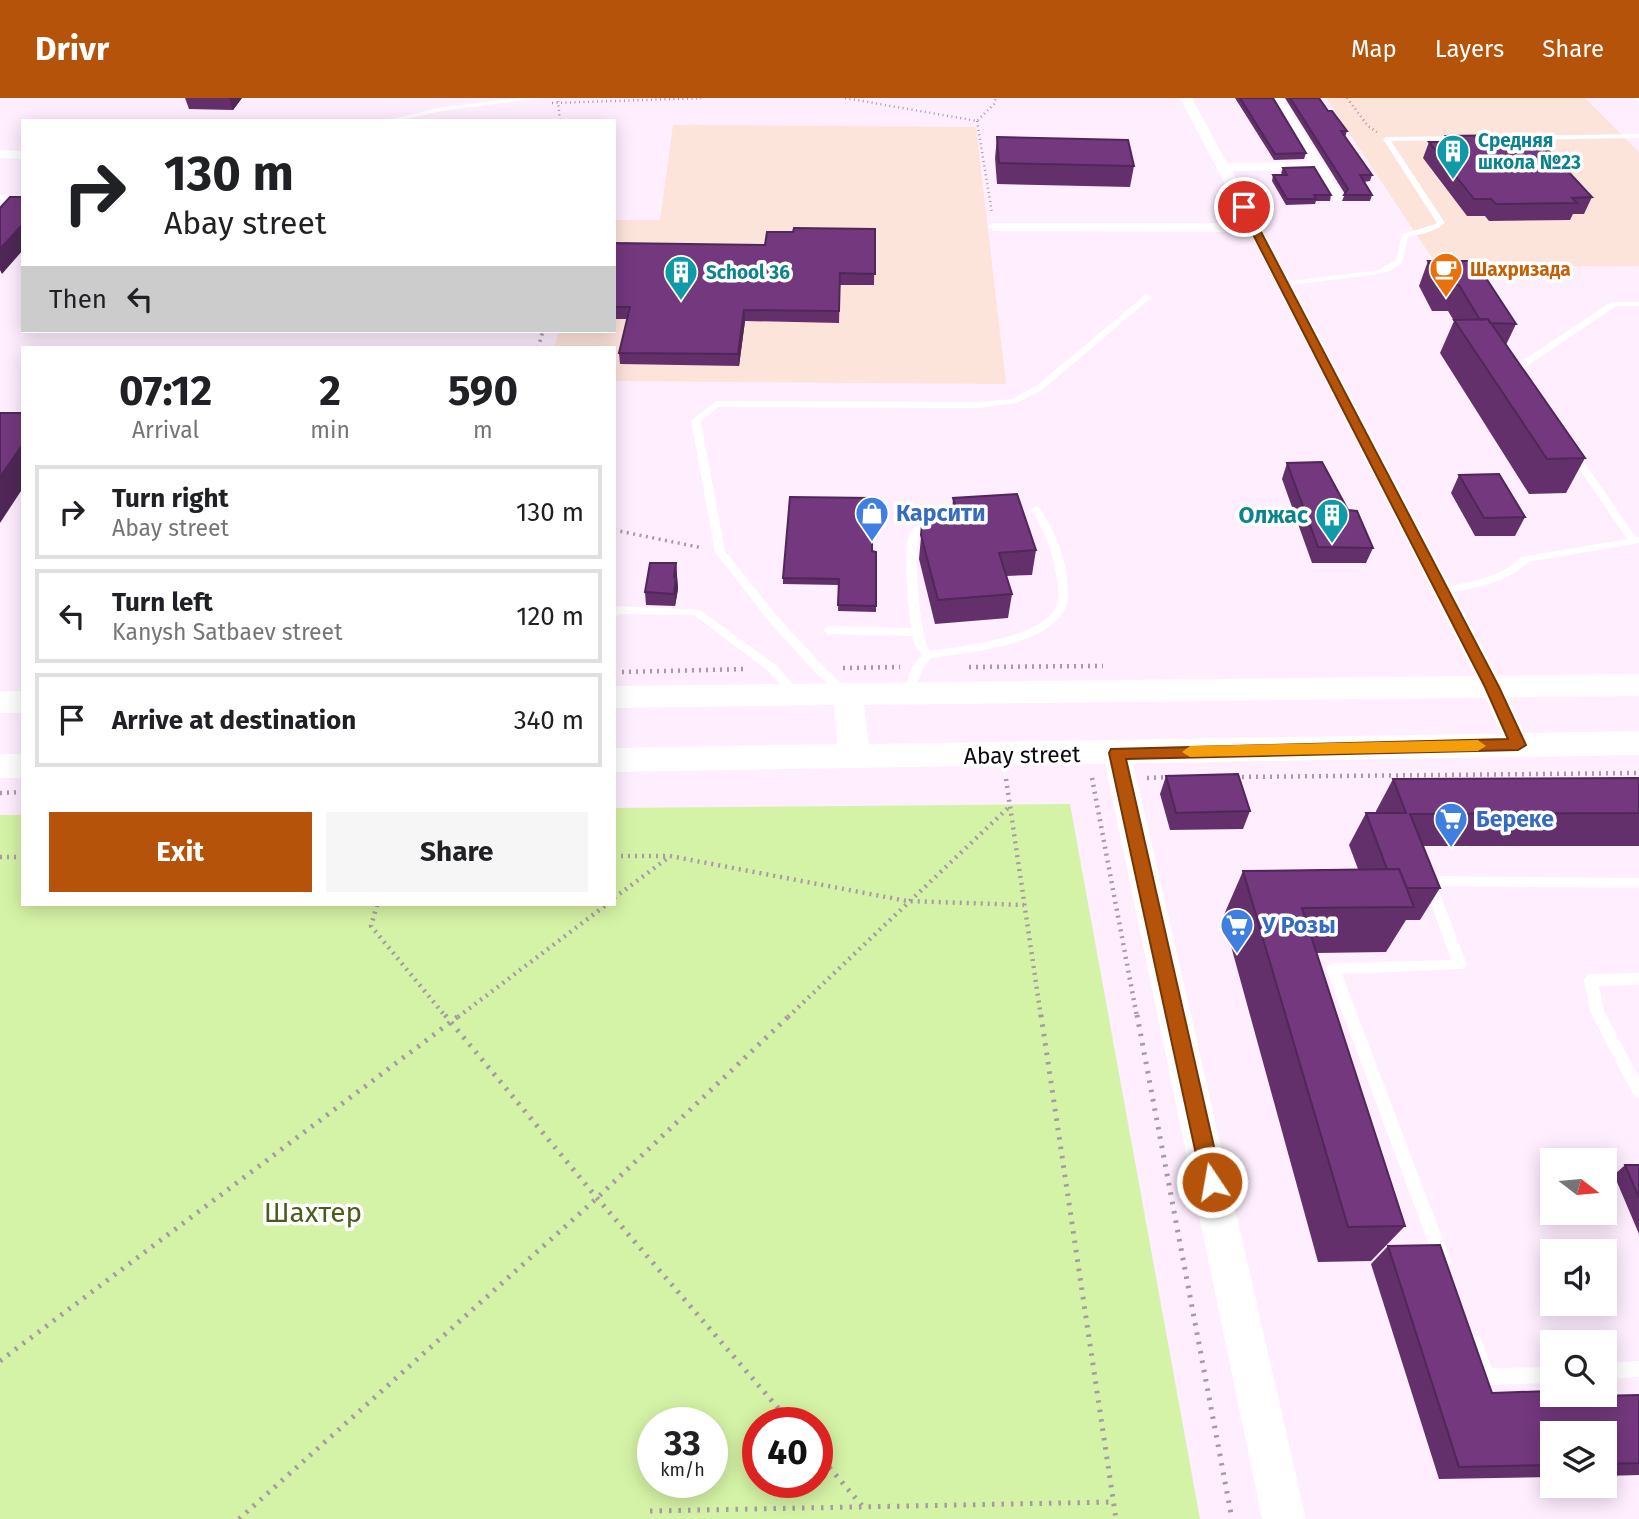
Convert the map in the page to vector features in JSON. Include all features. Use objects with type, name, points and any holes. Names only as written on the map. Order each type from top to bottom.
[{"type":"main road","points":[[616,698],[1639,685]]},
{"type":"main road","points":[[848,695],[853,757]]},
{"type":"main road","points":[[0,702],[21,702]]},
{"type":"main road","name":"Abay street","points":[[616,760],[1639,743]]},
{"type":"main road","points":[[0,766],[21,766]]},
{"type":"street","points":[[1186,98],[1285,284],[1492,687],[1518,745]]},
{"type":"street","points":[[1277,98],[1337,197]]},
{"type":"street","points":[[0,155],[21,155]]},
{"type":"street","points":[[1222,167],[1317,166]]},
{"type":"street","points":[[994,227],[1255,228]]},
{"type":"street","points":[[1117,753],[1284,1519]]},
{"type":"lane","points":[[396,119],[442,109],[539,98]]},
{"type":"lane","points":[[1496,138],[1639,136]]},
{"type":"lane","points":[[1386,139],[1468,138]]},
{"type":"lane","points":[[1285,284],[1379,272],[1393,267],[1403,256],[1405,236],[1441,223],[1386,139]]},
{"type":"lane","points":[[0,196],[21,204]]},
{"type":"lane","points":[[848,695],[818,668],[774,620],[720,552],[696,421],[716,404],[981,405],[1014,401],[1039,388],[1148,297]]},
{"type":"lane","points":[[1531,391],[1516,369],[1614,304],[1639,304]]},
{"type":"lane","points":[[1442,591],[1502,577],[1517,569],[1525,559],[1635,540],[1570,448]]},
{"type":"lane","points":[[908,694],[918,667],[928,655],[986,646],[1016,637],[1041,625],[1060,610],[1064,594],[1061,568],[1044,520],[1037,509]]},
{"type":"lane","points":[[928,655],[922,650],[917,632],[911,559],[913,538],[920,527],[935,519]]},
{"type":"lane","points":[[616,612],[619,610],[696,612],[772,668],[797,695]]},
{"type":"lane","points":[[828,630],[917,632]]},
{"type":"lane","points":[[1448,1272],[1334,969],[1460,965],[1429,881],[1639,883]]},
{"type":"lane","points":[[1639,979],[1591,980],[1597,1012],[1639,1091]]},
{"type":"lane","points":[[1467,1324],[1487,1377],[1540,1375]]},
{"type":"lane","points":[[1617,1370],[1639,1369]]},
{"type":"path","points":[[555,98],[560,119]]},
{"type":"path","points":[[546,103],[705,98]]},
{"type":"path","points":[[845,98],[977,121]]},
{"type":"path","points":[[977,121],[994,104],[996,98]]},
{"type":"path","points":[[1347,98],[1368,126],[1386,139]]},
{"type":"path","points":[[977,121],[994,227]]},
{"type":"path","points":[[616,530],[720,552]]},
{"type":"path","points":[[1092,778],[1233,1519]]},
{"type":"path","points":[[1006,779],[1116,1519]]},
{"type":"path","points":[[0,793],[21,792]]},
{"type":"path","points":[[239,1519],[597,1198],[1010,806]]},
{"type":"path","points":[[616,856],[670,856],[907,901],[1024,905]]},
{"type":"path","points":[[616,896],[670,856]]},
{"type":"path","points":[[0,857],[21,857]]},
{"type":"path","points":[[377,906],[371,926],[597,1198],[777,1407]]},
{"type":"path","points":[[0,1361],[605,906]]},
{"type":"path","points":[[833,1472],[864,1508]]},
{"type":"path","points":[[650,1511],[1113,1502]]},
{"type":"shaded area","points":[[1326,98],[1585,98],[1639,152],[1639,266],[1438,267]]},
{"type":"shaded area","points":[[673,125],[976,127],[1006,384],[616,381],[616,346],[555,346],[558,333],[616,333],[616,220],[660,220]]},
{"type":"green space","name":"Шахтер","points":[[1070,804],[1200,1519],[0,1519],[0,815],[21,815],[21,906],[616,906],[616,808]]},
{"type":"building","points":[[1240,98],[1273,98],[1306,153],[1275,154]]},
{"type":"building","points":[[1290,98],[1319,98],[1328,111],[1332,111],[1347,131],[1341,131],[1372,175],[1360,175],[1372,195],[1344,195],[1348,189]]},
{"type":"building","points":[[1515,135],[1520,141],[1539,140],[1592,197],[1572,198],[1577,203],[1496,204],[1491,199],[1474,199],[1429,142],[1451,142],[1446,136]]},
{"type":"building","points":[[997,137],[1128,140],[1134,166],[999,163]]},
{"type":"building","points":[[1314,167],[1331,195],[1314,195],[1316,199],[1287,199],[1273,175],[1287,175],[1283,168]]},
{"type":"building","points":[[10,197],[21,197],[21,226],[0,249],[0,208]]},
{"type":"building","name":"School 36","points":[[794,228],[875,229],[875,274],[840,273],[839,311],[744,310],[738,354],[619,353],[630,307],[616,307],[616,243],[765,245],[767,232],[793,232]]},
{"type":"building","points":[[1428,261],[1471,261],[1477,272],[1482,272],[1516,324],[1480,320],[1459,285],[1442,285]]},
{"type":"building","points":[[1488,319],[1585,458],[1547,459],[1454,320]]},
{"type":"building","points":[[0,413],[21,413],[21,447],[0,477]]},
{"type":"building","points":[[1322,462],[1348,510],[1357,511],[1373,548],[1318,547],[1287,463]]},
{"type":"building","points":[[1499,474],[1525,517],[1484,518],[1459,475]]},
{"type":"building","points":[[1017,494],[1036,550],[999,553],[1012,594],[938,600],[921,535],[923,515],[958,513],[953,498]]},
{"type":"building","points":[[790,497],[872,498],[876,606],[838,605],[839,579],[783,578]]},
{"type":"building","points":[[650,563],[676,563],[674,594],[645,592]]},
{"type":"building","points":[[1238,774],[1250,811],[1176,813],[1166,776]]},
{"type":"building","points":[[1639,778],[1639,813],[1410,814],[1440,888],[1407,888],[1399,869],[1387,869],[1366,813],[1406,813],[1393,779]]},
{"type":"building","points":[[1399,869],[1414,907],[1302,908],[1405,1226],[1348,1227],[1243,871]]},
{"type":"building","points":[[1625,1165],[1639,1165],[1639,1198]]},
{"type":"building","points":[[1440,1245],[1492,1393],[1540,1391],[1540,1407],[1617,1407],[1617,1396],[1639,1395],[1639,1463],[1617,1464],[1617,1421],[1540,1421],[1540,1465],[1459,1467],[1388,1246]]},
{"type":"slow traffic","points":[[1190,752],[1478,746]]},
{"type":"place","name":"Средняя школа №23","points":[[1453,181]]},
{"type":"place","name":"Шахризада","points":[[1446,299]]},
{"type":"place","name":"School 36","points":[[681,302]]},
{"type":"place","name":"Карсити","points":[[872,543]]},
{"type":"place","name":"Олжас","points":[[1332,545]]},
{"type":"place","name":"Береке","points":[[1451,849]]},
{"type":"place","name":"У Розы","points":[[1237,955]]},
{"type":"route","points":[[1212,1182],[1117,753],[1518,745],[1492,687],[1244,207]]}]
